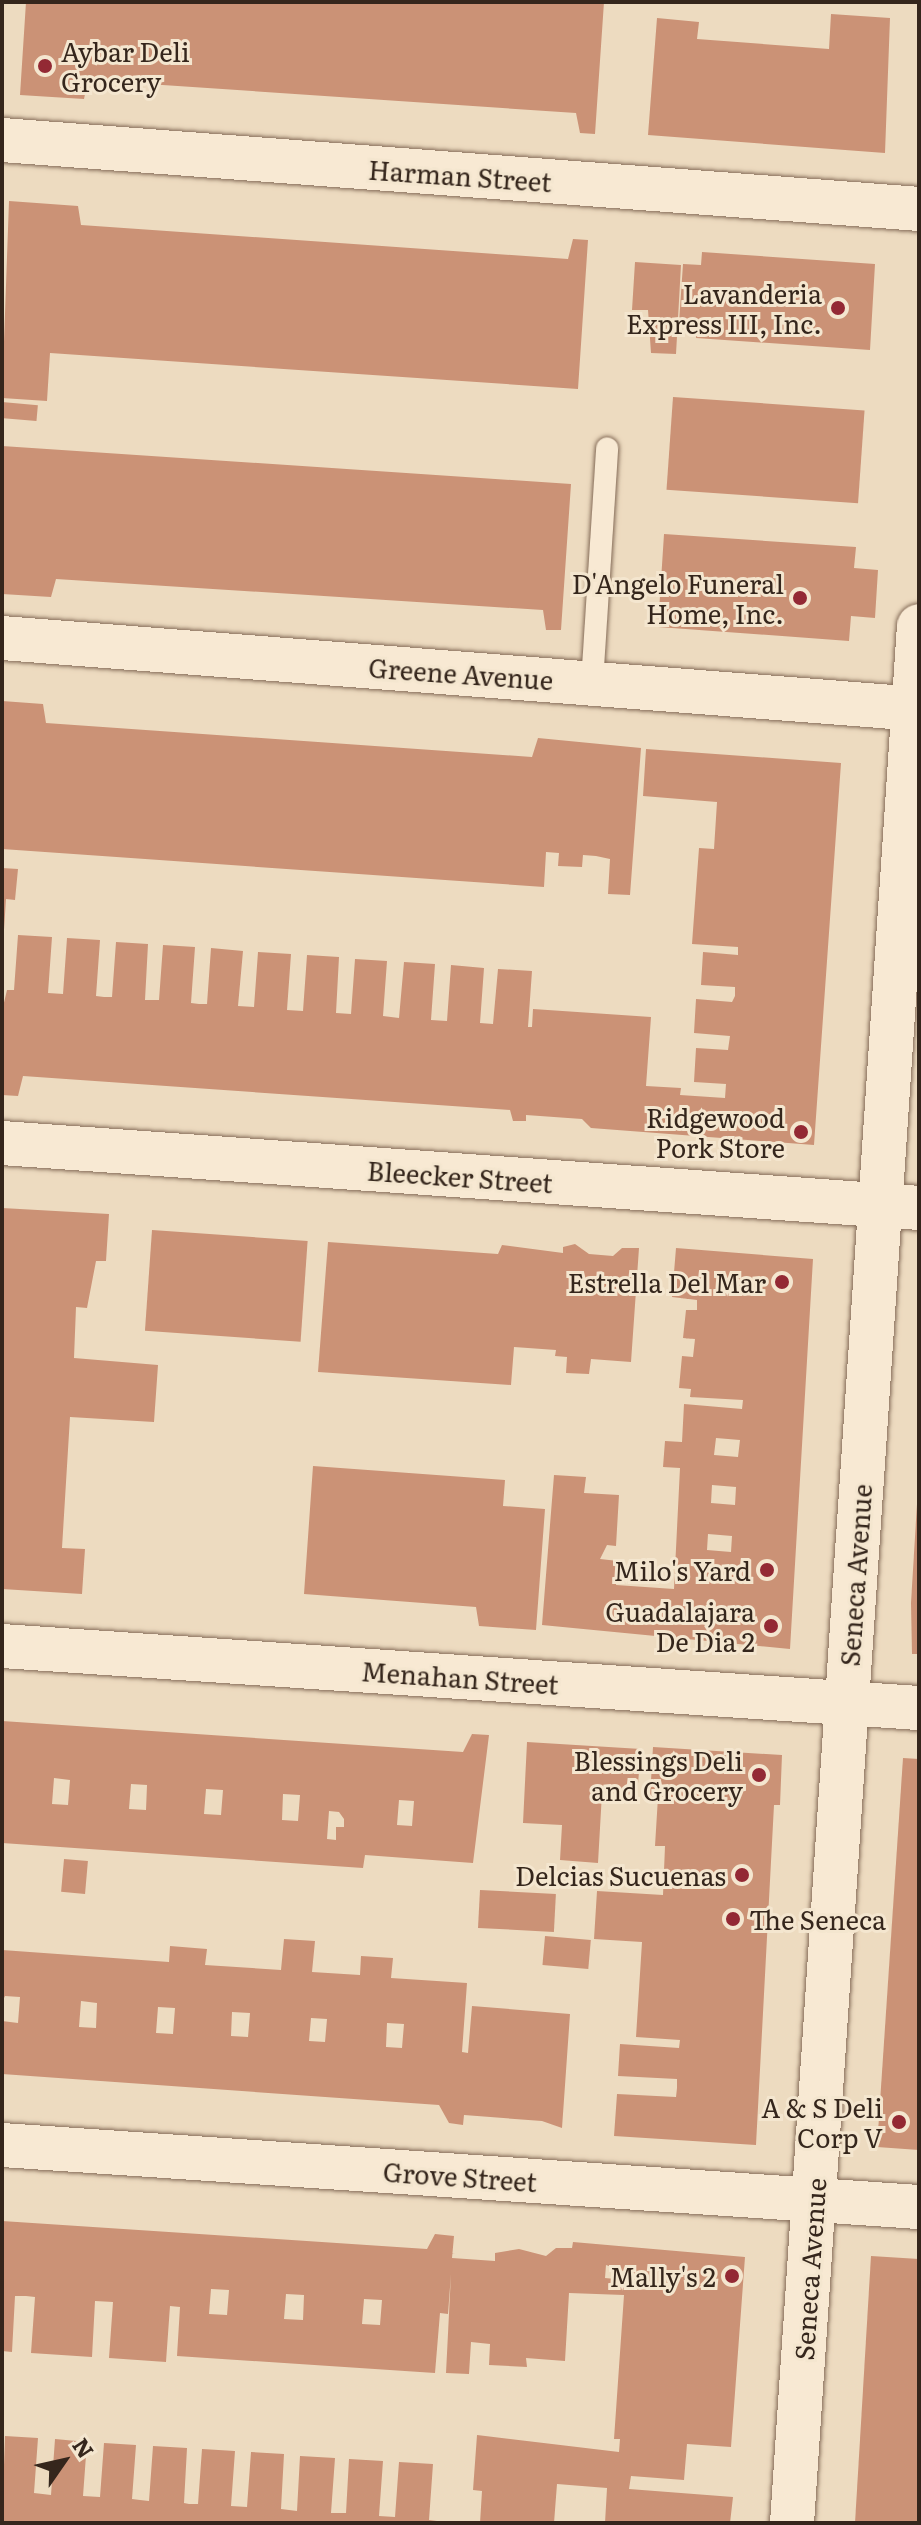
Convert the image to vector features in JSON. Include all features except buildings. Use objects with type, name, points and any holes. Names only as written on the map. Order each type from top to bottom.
[{"type":"street","name":"Harman Street","points":[[2,140],[919,209]]},
{"type":"street","name":"Seneca Avenue","points":[[792,2523],[847,1703],[900,1207],[919,626]]},
{"type":"street","name":"Greene Avenue","points":[[2,638],[916,709]]},
{"type":"street","name":"Bleecker Street","points":[[2,1143],[900,1207]]},
{"type":"street","name":"Menahan Street","points":[[2,1646],[919,1708]]},
{"type":"street","name":"Grove Street","points":[[2,2145],[919,2207]]},
{"type":"lane","points":[[592,683],[607,448]]},
{"type":"place","name":"Aybar Deli Grocery","points":[[45,66]]},
{"type":"place","name":"Lavanderia Express III, Inc.","points":[[838,308]]},
{"type":"place","name":"D'Angelo Funeral Home, Inc.","points":[[800,598]]},
{"type":"place","name":"Ridgewood Pork Store","points":[[801,1132]]},
{"type":"place","name":"Estrella Del Mar","points":[[782,1282]]},
{"type":"place","name":"Milo's Yard","points":[[767,1570]]},
{"type":"place","name":"Guadalajara De Dia 2","points":[[771,1626]]},
{"type":"place","name":"Blessings Deli and Grocery","points":[[759,1775]]},
{"type":"place","name":"Delcias Sucuenas","points":[[742,1875]]},
{"type":"place","name":"The Seneca","points":[[733,1919]]},
{"type":"place","name":"A & S Deli Corp V","points":[[899,2122]]},
{"type":"place","name":"Mally's 2","points":[[732,2276]]}]
